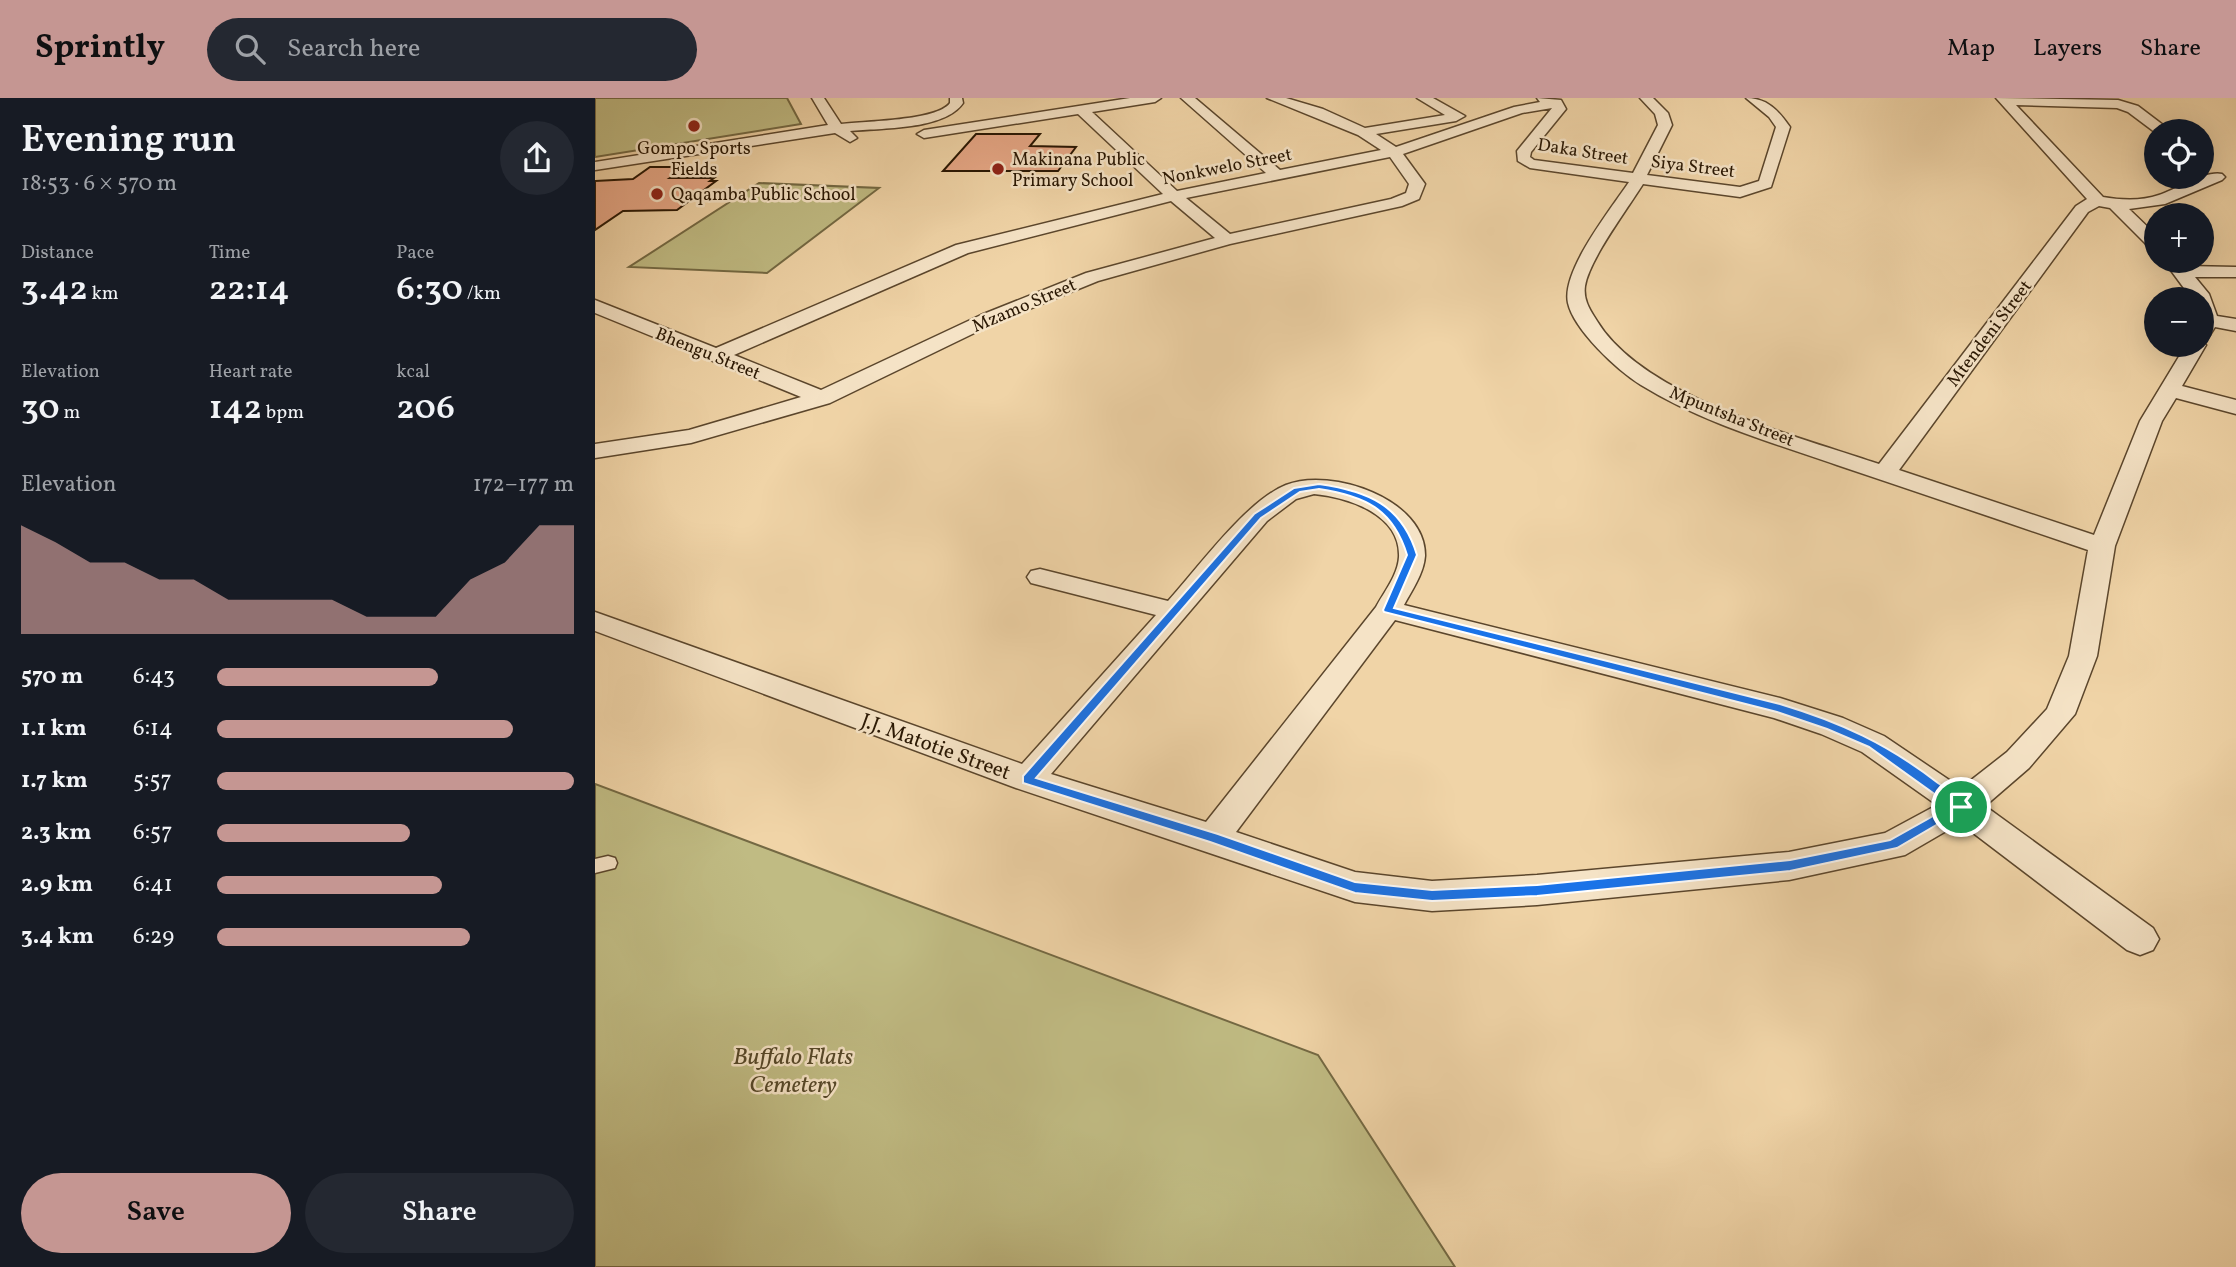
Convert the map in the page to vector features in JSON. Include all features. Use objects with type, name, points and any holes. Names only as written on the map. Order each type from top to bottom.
[{"type":"street","points":[[818,98],[837,128],[846,137],[860,140]]},
{"type":"street","points":[[595,166],[837,128],[931,118],[951,111],[957,103],[956,98]]},
{"type":"street","points":[[913,135],[1155,98]]},
{"type":"street","points":[[1187,98],[1278,176]]},
{"type":"street","points":[[1273,98],[1318,112],[1363,132],[1394,152]]},
{"type":"street","points":[[1423,98],[1458,116]]},
{"type":"street","name":"Mpuntsha Street","points":[[1646,98],[1661,113],[1665,125],[1638,179],[1582,269],[1576,287],[1577,304],[1595,334],[1646,379],[1687,401],[1753,429],[1886,471],[2102,546]]},
{"type":"street","name":"Siya Street","points":[[1638,179],[1740,192],[1766,184],[1783,127],[1774,114],[1752,98]]},
{"type":"street","points":[[1363,132],[1546,99]]},
{"type":"street","name":"Nonkwelo Street","points":[[715,356],[962,249],[1174,195],[1394,152],[1546,99]]},
{"type":"street","name":"Daka Street","points":[[1546,99],[1559,109],[1524,151],[1525,161],[1548,168],[1638,179]]},
{"type":"street","points":[[2003,100],[2118,103],[2133,109],[2146,119]]},
{"type":"street","points":[[2003,100],[2107,203],[2144,234]]},
{"type":"street","points":[[1082,110],[1227,240]]},
{"type":"street","name":"Mzamo Street","points":[[595,450],[691,436],[822,398],[988,319],[1092,277],[1227,240],[1397,203],[1413,195],[1417,184],[1394,152]]},
{"type":"street","points":[[2214,172],[2224,179],[2214,183]]},
{"type":"street","points":[[2107,203],[2145,204],[2196,189]]},
{"type":"street","name":"Mtendeni Street","points":[[1886,471],[2082,209],[2107,203]]},
{"type":"street","points":[[2214,270],[2236,272]]},
{"type":"street","points":[[2184,273],[2194,287]]},
{"type":"street","name":"Bhengu Street","points":[[595,306],[822,398]]},
{"type":"street","points":[[2214,326],[2236,325]]},
{"type":"street","name":"J.J. Matotie Street","points":[[595,621],[1028,779],[1355,887],[1432,896],[1537,890],[1790,866],[1893,845],[1961,807],[2018,760],[2060,714],[2083,656],[2102,546],[2151,421],[2189,357]]},
{"type":"street","points":[[2171,390],[2236,407]]},
{"type":"street","points":[[1028,779],[1258,516],[1297,489],[1319,486],[1343,490],[1371,500],[1384,509],[1405,533],[1412,555],[1388,610],[1213,838]]},
{"type":"street","points":[[1040,577],[1174,611]]},
{"type":"street","points":[[1388,610],[1780,709],[1832,726],[1873,744],[1916,772],[2140,939]]},
{"type":"green space","name":"Gompo Sports Fields","points":[[595,98],[787,98],[801,124],[595,157]]},
{"type":"green space","points":[[759,183],[879,188],[767,273],[629,267]]},
{"type":"green space","name":"Buffalo Flats Cemetery","points":[[595,784],[1318,1055],[1455,1267],[595,1267]]},
{"type":"building","points":[[976,134],[1040,134],[1030,146],[1076,147],[1058,171],[943,171]]},
{"type":"building","points":[[650,167],[687,167],[670,178],[714,178],[710,181],[716,181],[677,210],[623,211],[595,230],[595,181],[633,179]]},
{"type":"place","name":"Gompo Sports Fields","points":[[694,126]]},
{"type":"place","name":"Makinana Public Primary School","points":[[998,169]]},
{"type":"place","name":"Qaqamba Public School","points":[[657,194]]},
{"type":"route","points":[[1319,486],[1343,490],[1371,500],[1384,509],[1405,533],[1412,555],[1388,610],[1780,709],[1832,726],[1873,744],[1916,772],[1961,807],[1893,845],[1790,866],[1681,874],[1537,890],[1432,896],[1355,887],[1028,779],[1258,516],[1297,489],[1319,486]]}]
